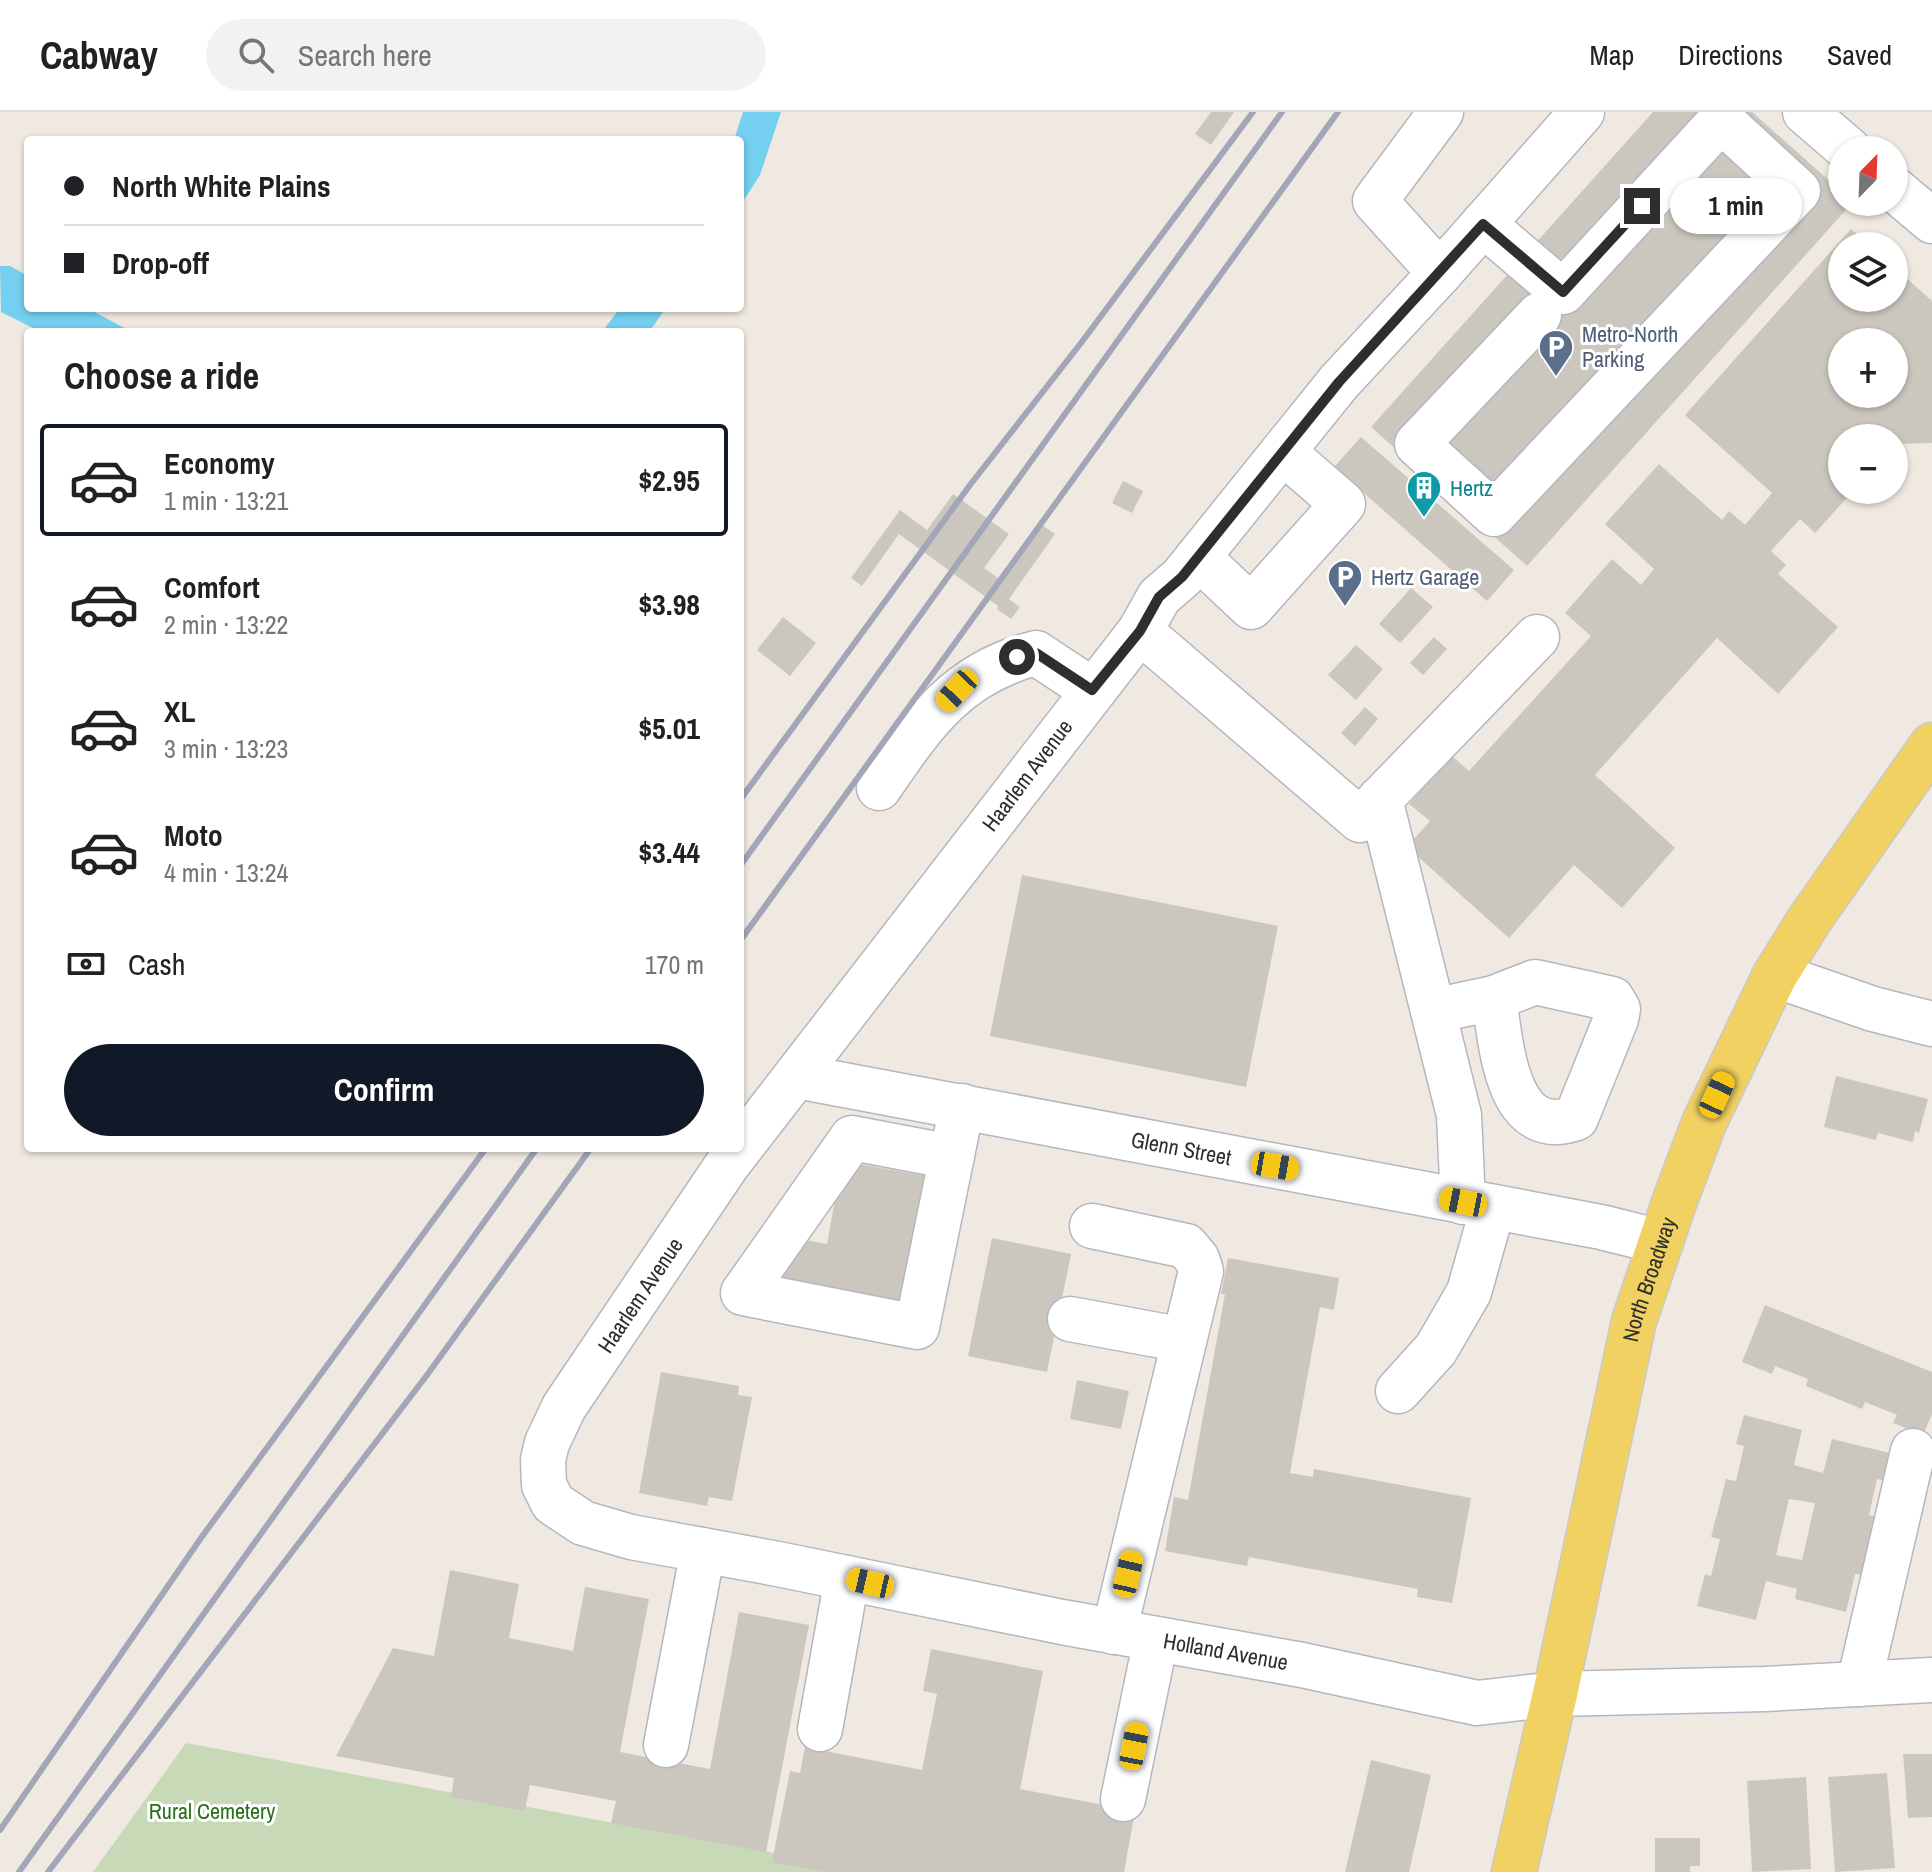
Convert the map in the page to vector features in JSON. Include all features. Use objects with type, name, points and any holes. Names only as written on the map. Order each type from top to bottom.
[{"type":"main road","name":"North Broadway","points":[[1514,1872],[1634,1321],[1704,1123],[1775,975],[1810,919],[1932,745]]},
{"type":"street","points":[[1440,273],[1375,201],[1441,112]]},
{"type":"street","name":"Haarlem Avenue","points":[[744,1143],[1140,631],[1159,597],[1182,577],[1339,382],[1582,112]]},
{"type":"street","points":[[1805,112],[1833,136]]},
{"type":"street","points":[[1483,224],[1563,292],[1721,120],[1798,191],[1494,514],[1417,444],[1539,315]]},
{"type":"street","points":[[1908,201],[1932,221]]},
{"type":"street","points":[[1198,557],[1251,607],[1343,504],[1283,452]]},
{"type":"street","points":[[1140,631],[1360,820],[1537,637]]},
{"type":"street","points":[[879,788],[919,731],[957,690],[991,669],[1036,653],[1092,690]]},
{"type":"street","points":[[1380,799],[1459,1115],[1478,1205],[1464,1302],[1436,1349],[1398,1391]]},
{"type":"street","points":[[1775,975],[1873,1009],[1932,1024]]},
{"type":"street","points":[[1433,1011],[1494,998]]},
{"type":"street","name":"Glenn Street","points":[[796,1076],[1601,1227],[1661,1242]]},
{"type":"street","points":[[952,1157],[852,1138],[743,1293],[917,1327],[952,1157],[962,1106]]},
{"type":"street","name":"Haarlem Avenue","points":[[544,1485],[543,1460],[547,1443],[564,1407],[737,1152]]},
{"type":"street","points":[[1092,1226],[1186,1246],[1197,1259],[1201,1271],[1114,1632]]},
{"type":"street","points":[[1070,1319],[1184,1340]]},
{"type":"street","points":[[1859,1684],[1913,1451]]},
{"type":"street","name":"Holland Avenue","points":[[544,1485],[553,1503],[583,1523],[631,1537],[1114,1632],[1302,1665],[1477,1703],[1555,1694],[1765,1689],[1932,1680]]},
{"type":"street","points":[[666,1745],[703,1550]]},
{"type":"street","points":[[820,1729],[847,1578]]},
{"type":"street","points":[[1123,1799],[1156,1639]]},
{"type":"green space","name":"Rural Cemetery","points":[[186,1743],[876,1872],[93,1872]]},
{"type":"water","points":[[743,112],[781,112],[760,175],[744,200],[744,136],[735,136]]},
{"type":"water","points":[[0,266],[10,266],[24,274],[24,312],[94,312],[124,328],[33,328],[1,312]]},
{"type":"water","points":[[617,312],[663,312],[652,328],[605,328]]},
{"type":"building","points":[[1211,112],[1234,112],[1211,145],[1195,134]]},
{"type":"building","name":"Metro-North Parking","points":[[1653,112],[1752,112],[1828,180],[1828,216],[1840,216],[1527,566],[1371,427]]},
{"type":"building","points":[[1828,255],[1828,312],[1908,312],[1908,280],[1932,301],[1932,443],[1908,444],[1908,424],[1828,424],[1828,504],[1841,504],[1815,533],[1800,519],[1771,551],[1786,565],[1778,574],[1838,627],[1778,694],[1717,638],[1595,775],[1675,848],[1622,908],[1574,865],[1509,938],[1407,847],[1430,821],[1409,804],[1452,756],[1469,771],[1591,636],[1565,613],[1612,559],[1641,585],[1654,569],[1605,524],[1659,464],[1722,520],[1729,511],[1745,525],[1772,493],[1685,415]]},
{"type":"building","name":"Hertz","points":[[1361,437],[1514,570],[1487,601],[1334,467]]},
{"type":"building","points":[[1123,481],[1143,491],[1132,513],[1112,503]]},
{"type":"building","points":[[953,494],[1009,534],[984,568],[1002,581],[1042,525],[1055,534],[1009,599],[1020,607],[1011,619],[997,609],[998,606],[899,534],[862,586],[851,578],[900,510],[927,530]]},
{"type":"building","points":[[1411,588],[1433,607],[1400,643],[1379,624]]},
{"type":"building","points":[[783,617],[816,643],[790,676],[757,650]]},
{"type":"building","points":[[1434,637],[1447,649],[1423,675],[1410,663]]},
{"type":"building","points":[[1356,645],[1383,669],[1356,700],[1328,675]]},
{"type":"building","points":[[1365,707],[1378,719],[1355,746],[1341,733]]},
{"type":"building","points":[[1022,875],[1278,926],[1246,1087],[990,1036]]},
{"type":"building","points":[[1836,1076],[1928,1099],[1919,1133],[1915,1131],[1913,1142],[1878,1133],[1876,1140],[1824,1127]]},
{"type":"building","points":[[842,1161],[926,1176],[899,1312],[775,1283],[784,1268],[788,1269],[793,1238],[827,1244]]},
{"type":"building","points":[[992,1238],[1071,1254],[1047,1372],[968,1356]]},
{"type":"building","points":[[1228,1258],[1339,1278],[1334,1310],[1320,1307],[1290,1473],[1313,1477],[1314,1469],[1471,1498],[1452,1603],[1417,1597],[1418,1589],[1249,1557],[1247,1566],[1165,1551],[1174,1497],[1188,1500],[1225,1294],[1221,1294]]},
{"type":"building","points":[[1765,1305],[1932,1372],[1932,1414],[1923,1435],[1893,1423],[1897,1415],[1865,1402],[1862,1409],[1806,1386],[1808,1379],[1775,1366],[1772,1374],[1742,1362]]},
{"type":"building","points":[[661,1372],[739,1386],[738,1395],[752,1397],[732,1501],[709,1497],[707,1506],[639,1493]]},
{"type":"building","points":[[1077,1380],[1129,1391],[1121,1429],[1070,1419]]},
{"type":"building","points":[[1744,1415],[1802,1430],[1794,1465],[1823,1473],[1832,1439],[1894,1454],[1887,1481],[1877,1479],[1869,1515],[1878,1517],[1864,1575],[1855,1574],[1846,1612],[1795,1599],[1797,1589],[1766,1581],[1756,1620],[1697,1606],[1705,1574],[1711,1576],[1720,1539],[1711,1537],[1726,1479],[1736,1481],[1744,1446],[1736,1444]],"holes":[[[1789,1499],[1815,1503],[1802,1560],[1776,1555]]]},
{"type":"building","points":[[450,1570],[519,1584],[509,1638],[573,1651],[585,1587],[649,1599],[620,1752],[710,1769],[739,1612],[809,1625],[766,1852],[611,1823],[616,1801],[530,1785],[525,1811],[451,1797],[454,1778],[336,1756],[393,1648],[434,1656]]},
{"type":"building","points":[[931,1649],[1043,1671],[1020,1789],[1135,1811],[1124,1872],[824,1872],[772,1862],[790,1771],[800,1773],[805,1747],[922,1770],[937,1694],[923,1691]]},
{"type":"building","points":[[1903,1754],[1932,1754],[1932,1817],[1908,1818]]},
{"type":"building","points":[[1371,1760],[1431,1775],[1409,1872],[1345,1872]]},
{"type":"building","points":[[1887,1773],[1895,1868],[1835,1872],[1828,1777]]},
{"type":"building","points":[[1806,1777],[1811,1869],[1752,1872],[1747,1781]]},
{"type":"building","points":[[1655,1838],[1700,1838],[1700,1866],[1690,1866],[1690,1872],[1655,1872]]},
{"type":"railway","points":[[744,795],[970,485],[1081,343],[1253,112]]},
{"type":"railway","points":[[744,860],[1282,112]]},
{"type":"railway","points":[[744,935],[1338,112]]},
{"type":"railway","points":[[0,1830],[201,1538],[483,1152]]},
{"type":"railway","points":[[19,1872],[534,1152]]},
{"type":"railway","points":[[48,1872],[427,1375],[588,1152]]},
{"type":"place","name":"Metro-North Parking","points":[[1556,378]]},
{"type":"place","name":"Hertz","points":[[1424,519]]},
{"type":"place","name":"Hertz Garage","points":[[1345,608]]},
{"type":"route","points":[[1017,657],[1036,653],[1092,690],[1140,631],[1159,597],[1182,577],[1339,382],[1483,224],[1563,292],[1642,206]]}]
